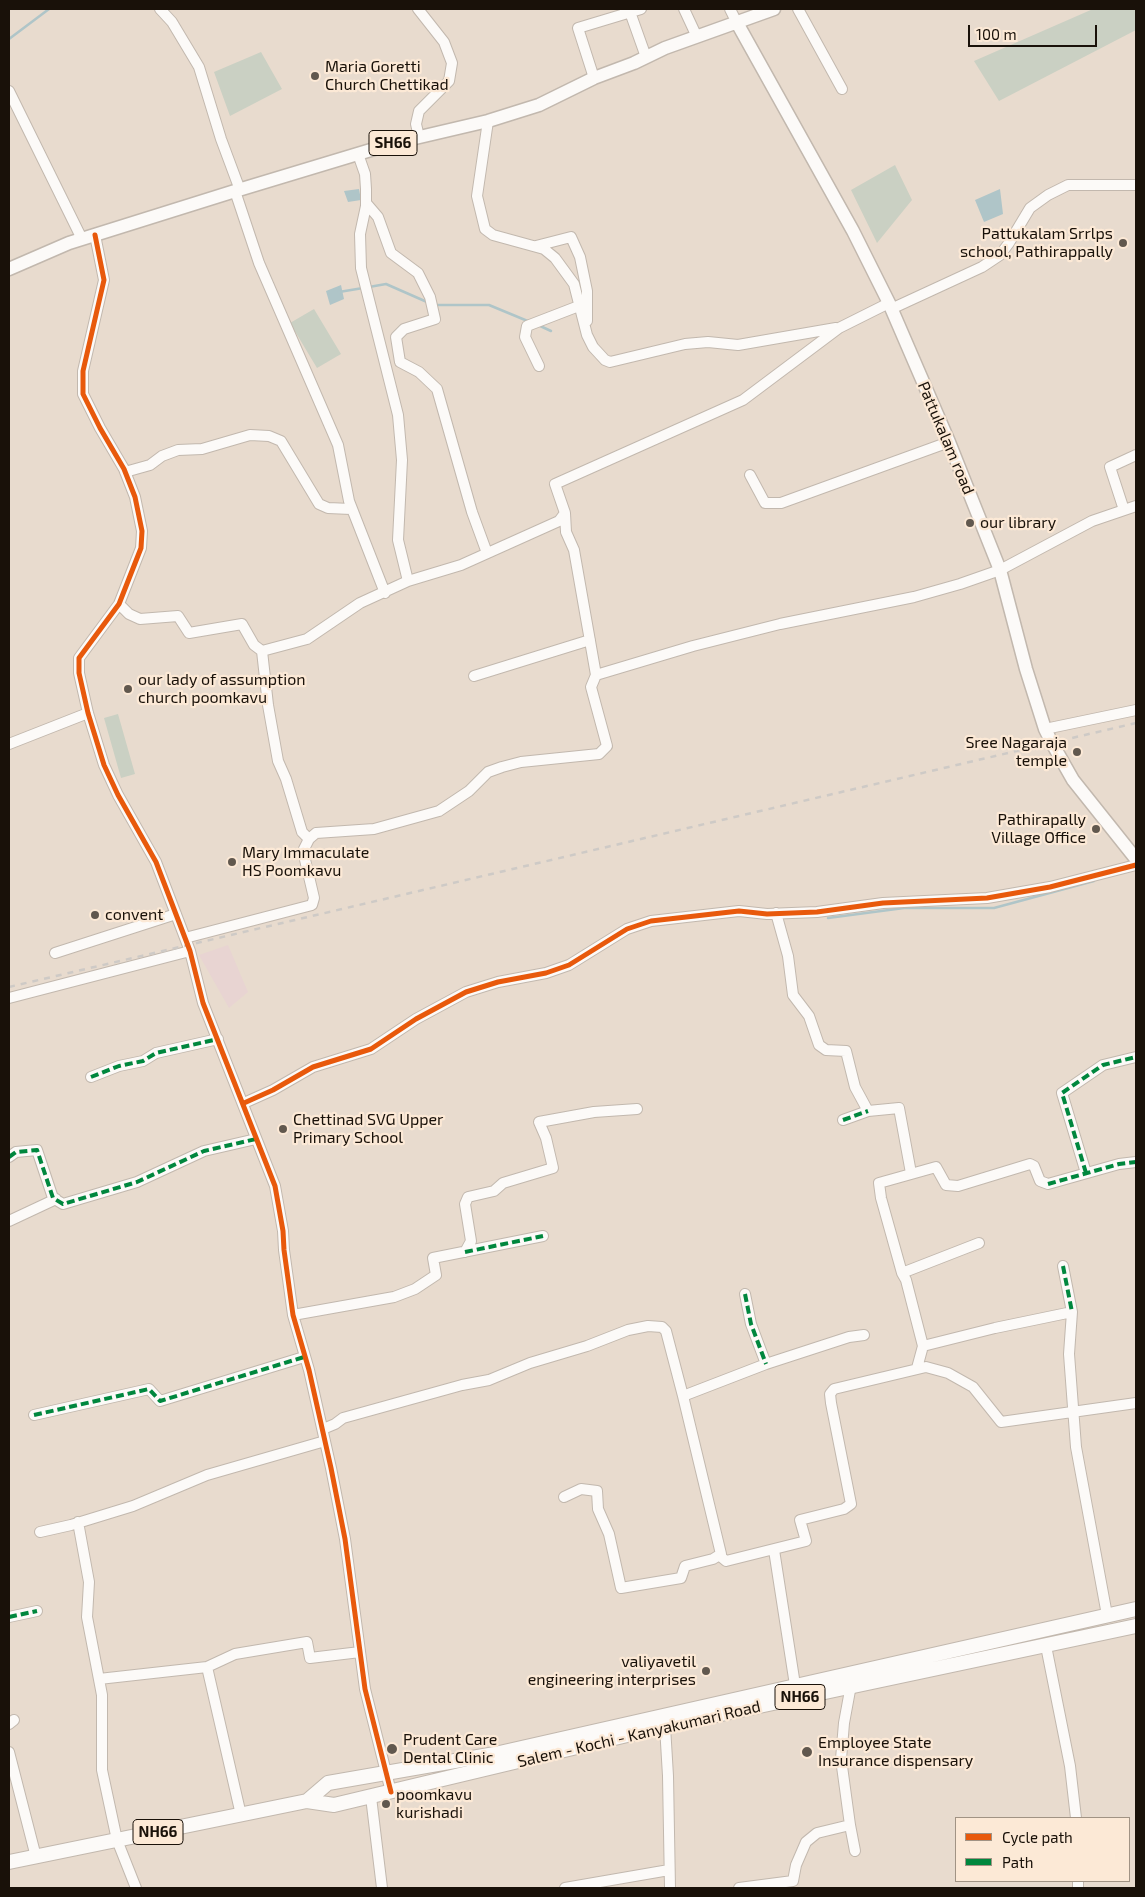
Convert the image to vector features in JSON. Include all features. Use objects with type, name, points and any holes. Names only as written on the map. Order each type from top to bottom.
[{"type":"highway","points":[[307,1802],[328,1783],[495,1754],[1136,1609]]},
{"type":"highway","name":"Salem - Kochi - Kanyakumari Road","points":[[307,1802],[334,1805],[665,1726],[1136,1626]]},
{"type":"highway","name":"NH66","points":[[9,1862],[307,1802]]},
{"type":"main road","name":"SH66","points":[[9,268],[82,239],[237,191],[358,154],[488,121],[539,105],[594,78],[736,21],[774,9]]},
{"type":"main road","name":"Pattukalam road","points":[[736,21],[853,231],[890,306],[949,442],[1000,570],[1045,729],[1074,780],[1136,859]]},
{"type":"street","points":[[160,9],[172,22],[199,67],[259,263],[338,445],[351,509],[385,593]]},
{"type":"street","points":[[418,9],[444,42],[452,63],[449,80],[419,111],[416,124],[419,137]]},
{"type":"street","points":[[594,78],[578,28],[641,9]]},
{"type":"street","points":[[684,9],[697,37]]},
{"type":"street","points":[[730,9],[736,21]]},
{"type":"street","points":[[798,9],[842,89]]},
{"type":"street","points":[[630,12],[646,57]]},
{"type":"street","points":[[9,92],[82,239]]},
{"type":"street","points":[[488,121],[477,180],[477,196],[485,229],[493,235],[544,249],[555,258],[568,274],[583,304]]},
{"type":"street","points":[[358,154],[365,174],[366,204],[360,234],[360,252],[367,293],[398,415],[402,460],[398,540],[408,581]]},
{"type":"street","points":[[185,938],[312,905],[314,898],[305,867],[303,851],[309,839],[316,833],[374,829],[439,811],[469,791],[488,772],[521,762],[599,754],[607,746],[591,687],[596,675],[574,550],[566,532],[565,513],[555,484],[743,400],[839,328],[988,263],[1000,255],[1009,244],[1030,208],[1048,195],[1068,186],[1136,185]]},
{"type":"street","points":[[366,204],[378,217],[391,253],[418,273],[430,297],[434,319],[404,329],[396,337],[400,362],[419,372],[437,389],[472,512],[487,552]]},
{"type":"street","points":[[95,235],[104,280],[81,380],[83,394],[125,472],[135,497],[142,531],[141,548],[119,604],[79,658],[79,673],[88,713],[108,772],[118,795],[153,855],[190,951],[203,1003],[244,1102],[256,1140],[275,1186],[283,1230],[293,1315],[309,1370],[325,1441],[345,1539],[365,1689],[391,1792]]},
{"type":"street","points":[[536,246],[571,237],[580,257],[587,335],[593,347],[605,360],[610,362],[685,344],[708,342],[738,345],[839,328]]},
{"type":"street","points":[[539,366],[525,337],[527,326],[583,304]]},
{"type":"street","points":[[125,472],[150,465],[162,456],[178,450],[202,448],[250,435],[269,436],[281,441],[319,504],[328,508],[351,509]]},
{"type":"street","points":[[750,475],[765,503],[781,503],[949,442]]},
{"type":"street","points":[[1124,510],[1110,467],[1136,455]]},
{"type":"street","points":[[596,675],[694,646],[780,624],[914,598],[1000,570],[1092,521],[1136,506]]},
{"type":"street","points":[[262,652],[307,639],[360,603],[408,581],[461,565],[559,521],[565,513]]},
{"type":"street","points":[[119,604],[129,614],[140,619],[178,616],[189,633],[242,624],[254,645],[262,652],[268,705],[278,761],[286,779],[302,832],[309,839]]},
{"type":"street","points":[[474,676],[590,640]]},
{"type":"street","points":[[1045,729],[1136,710]]},
{"type":"street","points":[[9,744],[88,713]]},
{"type":"street","points":[[244,1102],[273,1090],[314,1067],[371,1049],[416,1019],[466,992],[498,982],[546,973],[561,968],[590,954],[606,942],[641,924],[659,919],[739,911],[776,913],[817,912],[909,901],[987,898],[1050,887],[1136,864]]},
{"type":"street","points":[[776,913],[788,961],[793,996],[809,1016],[819,1045],[826,1050],[846,1051],[854,1087],[868,1111]]},
{"type":"street","points":[[55,953],[176,914]]},
{"type":"street","points":[[9,998],[190,951]]},
{"type":"street","points":[[91,1077],[119,1066],[143,1061],[156,1053],[218,1039]]},
{"type":"street","points":[[1086,1173],[1062,1093],[1103,1064],[1136,1057]]},
{"type":"street","points":[[843,1120],[868,1111],[899,1108],[912,1173]]},
{"type":"street","points":[[465,1252],[471,1241],[465,1204],[468,1197],[494,1191],[503,1183],[553,1168],[546,1138],[539,1122],[594,1112],[637,1109]]},
{"type":"street","points":[[9,1157],[16,1152],[37,1150],[53,1198],[63,1204],[137,1182],[204,1151],[256,1140]]},
{"type":"street","points":[[917,1368],[923,1346],[906,1280],[902,1274],[879,1183],[936,1167],[944,1183],[948,1186],[958,1186],[1030,1164],[1034,1166],[1040,1181],[1048,1184],[1136,1162]]},
{"type":"street","points":[[9,1221],[56,1199]]},
{"type":"street","points":[[293,1315],[394,1297],[415,1289],[436,1275],[433,1258],[543,1236]]},
{"type":"street","points":[[902,1274],[979,1244]]},
{"type":"street","points":[[1063,1266],[1072,1312],[1069,1354],[1078,1465],[1107,1615]]},
{"type":"street","points":[[745,1294],[752,1324],[766,1364]]},
{"type":"street","points":[[923,1346],[1072,1312]]},
{"type":"street","points":[[322,1429],[335,1424],[343,1418],[462,1385],[490,1380],[628,1330],[658,1325],[666,1331],[720,1556],[726,1561],[806,1541],[800,1520],[844,1509],[851,1504],[831,1403],[831,1391],[917,1368],[936,1368],[973,1388],[1002,1422],[1136,1403]]},
{"type":"street","points":[[683,1396],[766,1364],[849,1337],[864,1335]]},
{"type":"street","points":[[34,1415],[149,1389],[160,1401],[304,1357]]},
{"type":"street","points":[[40,1532],[133,1506],[207,1475],[325,1441]]},
{"type":"street","points":[[564,1497],[581,1489],[597,1491],[598,1509],[609,1534],[621,1588],[681,1578],[685,1566],[720,1556]]},
{"type":"street","points":[[78,1522],[89,1582],[88,1617],[102,1695],[102,1770],[117,1840],[136,1888]]},
{"type":"street","points":[[774,1550],[795,1685]]},
{"type":"street","points":[[9,1617],[37,1611]]},
{"type":"street","points":[[99,1680],[207,1667],[235,1654],[307,1642],[310,1658],[360,1652]]},
{"type":"street","points":[[1046,1646],[1070,1766],[1076,1817]]},
{"type":"street","points":[[207,1667],[240,1815]]},
{"type":"street","points":[[851,1685],[844,1723],[841,1759],[855,1851]]},
{"type":"street","points":[[665,1726],[670,1888]]},
{"type":"street","points":[[9,1752],[36,1857]]},
{"type":"street","points":[[371,1797],[382,1888]]},
{"type":"street","points":[[739,1888],[793,1880],[796,1865],[806,1842],[817,1833],[850,1825]]},
{"type":"street","points":[[565,1888],[669,1870]]},
{"type":"shaded area","points":[[1093,9],[1136,9],[1136,30],[999,101],[974,61]]},
{"type":"shaded area","points":[[261,52],[282,89],[230,116],[214,72]]},
{"type":"shaded area","points":[[895,165],[912,200],[877,243],[851,190]]},
{"type":"shaded area","points":[[359,189],[361,200],[348,202],[344,191]]},
{"type":"shaded area","points":[[1000,189],[1003,214],[984,222],[975,200]]},
{"type":"shaded area","points":[[341,285],[344,299],[330,305],[326,291]]},
{"type":"shaded area","points":[[314,309],[341,354],[317,368],[290,323]]},
{"type":"shaded area","points":[[118,714],[135,774],[121,778],[104,718]]},
{"type":"shaded area","points":[[228,945],[248,992],[229,1008],[199,955]]},
{"type":"waterway","points":[[9,39],[49,9]]},
{"type":"waterway","points":[[369,287],[386,284],[427,302]]},
{"type":"waterway","points":[[339,292],[363,288]]},
{"type":"waterway","points":[[434,305],[489,305],[530,322]]},
{"type":"waterway","points":[[538,325],[551,331]]},
{"type":"waterway","points":[[828,918],[904,908],[994,908],[1094,881]]},
{"type":"railway","points":[[9,987],[1136,723]]},
{"type":"marked path","points":[[91,1077],[119,1066],[143,1061],[156,1053],[218,1039]]},
{"type":"marked path","points":[[1086,1173],[1062,1093],[1103,1065],[1136,1057]]},
{"type":"marked path","points":[[843,1120],[868,1111]]},
{"type":"marked path","points":[[9,1157],[16,1152],[37,1150],[53,1198],[63,1204],[137,1182],[204,1151],[256,1139]]},
{"type":"marked path","points":[[1048,1184],[1119,1164],[1136,1162]]},
{"type":"marked path","points":[[465,1252],[543,1236]]},
{"type":"marked path","points":[[1063,1266],[1072,1312]]},
{"type":"marked path","points":[[745,1294],[751,1324],[766,1364]]},
{"type":"marked path","points":[[34,1415],[149,1389],[160,1401],[304,1357]]},
{"type":"marked path","points":[[9,1617],[37,1611]]},
{"type":"cycle path","points":[[95,235],[104,280],[83,371],[83,394],[124,469],[135,497],[142,531],[141,548],[119,604],[79,658],[79,673],[88,713],[104,765],[118,795],[156,862],[190,951],[203,1003],[275,1186],[283,1231],[293,1315],[309,1370],[331,1468],[345,1539],[365,1689],[391,1792]]},
{"type":"cycle path","points":[[244,1103],[273,1090],[313,1067],[371,1049],[416,1019],[466,992],[498,982],[546,973],[569,965],[627,929],[651,921],[739,911],[767,914],[817,912],[883,903],[987,898],[1050,887],[1136,865]]},
{"type":"place","name":"Maria Goretti Church Chettikad","points":[[315,76]]},
{"type":"place","name":"Pattukalam Srrlps school, Pathirappally","points":[[1123,243]]},
{"type":"place","name":"our library","points":[[970,523]]},
{"type":"place","name":"our lady of assumption church poomkavu","points":[[128,689]]},
{"type":"place","name":"Sree Nagaraja temple","points":[[1077,752]]},
{"type":"place","name":"Pathirapally Village Office","points":[[1096,829]]},
{"type":"place","name":"Mary Immaculate HS Poomkavu","points":[[232,862]]},
{"type":"place","name":"convent","points":[[95,915]]},
{"type":"place","name":"Chettinad SVG Upper Primary School","points":[[283,1129]]},
{"type":"place","name":"valiyavetil engineering interprises","points":[[706,1671]]},
{"type":"place","name":"Prudent Care Dental Clinic","points":[[392,1749]]},
{"type":"place","name":"Employee State Insurance dispensary","points":[[807,1752]]},
{"type":"place","name":"poomkavu kurishadi","points":[[386,1804]]}]
